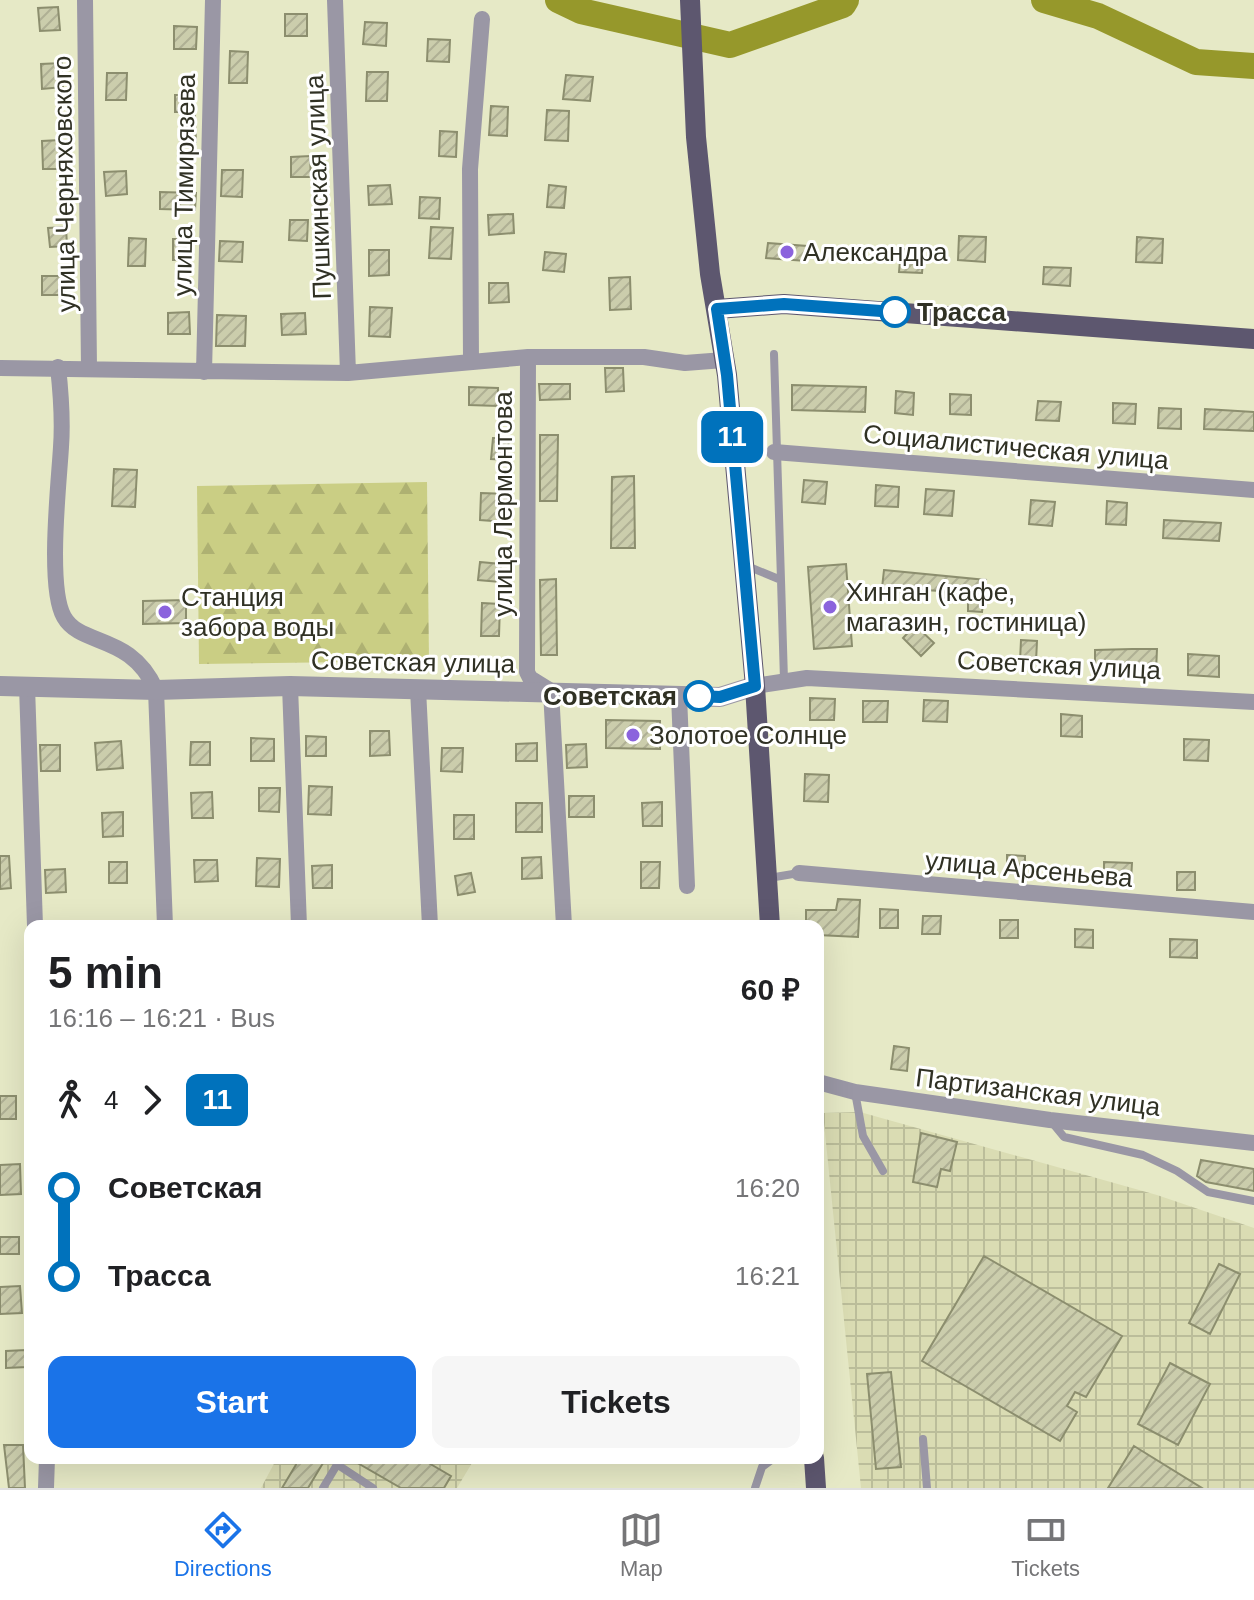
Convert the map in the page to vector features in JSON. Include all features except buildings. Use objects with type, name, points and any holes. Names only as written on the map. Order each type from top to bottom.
[{"type":"main road","points":[[690,0],[696,137],[724,360],[755,686],[770,920]]},
{"type":"main road","points":[[717,309],[784,304],[1254,339]]},
{"type":"main road","points":[[814,1464],[816,1488]]},
{"type":"street","name":"улица Черняховского","points":[[85,0],[89,368]]},
{"type":"street","name":"улица Тимирязева","points":[[204,372],[213,0]]},
{"type":"street","name":"Пушкинская улица","points":[[335,0],[348,373]]},
{"type":"street","name":"улица Лермонтова","points":[[471,362],[470,169],[482,19]]},
{"type":"street","name":"улица Лермонтова","points":[[528,357],[527,672],[530,678],[551,691]]},
{"type":"street","name":"улица Лермонтова","points":[[0,368],[348,373],[528,357],[644,357],[685,363],[724,360]]},
{"type":"street","points":[[58,367],[61,445],[55,533],[60,607],[70,624],[131,654],[143,664],[156,690],[165,920]]},
{"type":"street","name":"Социалистическая улица","points":[[774,452],[1254,490]]},
{"type":"street","name":"Советская улица","points":[[0,686],[156,690],[290,686],[720,697],[755,686],[807,678],[1254,702]]},
{"type":"street","points":[[27,686],[35,920]]},
{"type":"street","points":[[290,686],[299,920]]},
{"type":"street","points":[[418,689],[430,920]]},
{"type":"street","points":[[551,691],[564,920]]},
{"type":"street","points":[[679,696],[687,886]]},
{"type":"street","name":"улица Арсеньева","points":[[799,873],[1254,912]]},
{"type":"street","name":"Партизанская улица","points":[[824,1084],[855,1092],[1050,1120],[1254,1143]]},
{"type":"street","points":[[46,1488],[47,1464]]},
{"type":"lane","points":[[774,354],[774,452],[784,680]]},
{"type":"lane","points":[[743,564],[781,580]]},
{"type":"lane","points":[[769,878],[799,873]]},
{"type":"lane","points":[[855,1092],[863,1136],[883,1171]]},
{"type":"lane","points":[[1050,1120],[1064,1137],[1143,1155],[1177,1171],[1208,1192],[1254,1201]]},
{"type":"lane","points":[[923,1439],[927,1488]]},
{"type":"lane","points":[[323,1488],[337,1464]]},
{"type":"lane","points":[[343,1464],[373,1488]]},
{"type":"lane","points":[[755,1488],[766,1464]]},
{"type":"shaded area","points":[[860,1112],[1157,1195],[1254,1228],[1254,1488],[861,1488],[824,1113]]},
{"type":"shaded area","points":[[274,1464],[471,1464],[457,1488],[261,1488]]},
{"type":"green space","points":[[427,482],[429,661],[199,664],[197,486]]},
{"type":"waterway","points":[[558,0],[581,11],[730,45],[843,5],[846,0]]},
{"type":"waterway","points":[[1044,0],[1098,16],[1196,62],[1254,66]]},
{"type":"bus line","name":"11","points":[[699,696],[720,697],[755,686],[727,375],[717,309],[784,304],[895,312]]},
{"type":"place","name":"Александра","points":[[787,252]]},
{"type":"place","name":"Трасса","points":[[895,312]]},
{"type":"place","name":"Хинган (кафе, магазин, гостиница)","points":[[830,607]]},
{"type":"place","name":"Станция забора воды","points":[[165,612]]},
{"type":"place","name":"Советская","points":[[699,696]]},
{"type":"place","name":"Золотое Солнце","points":[[633,735]]}]
